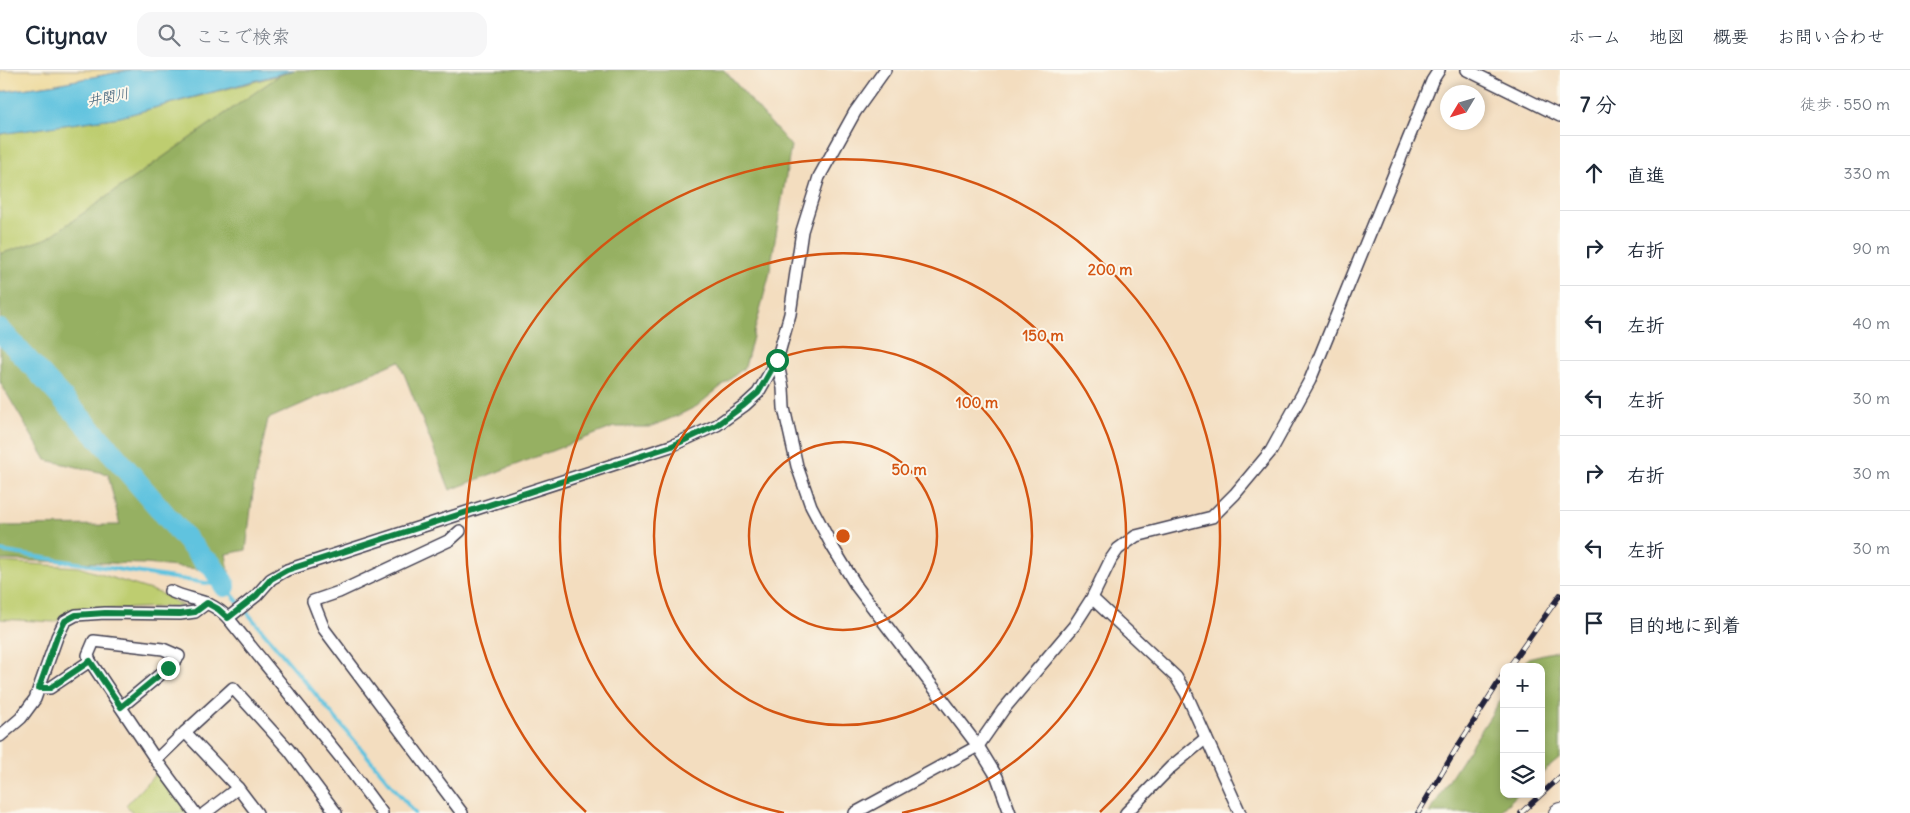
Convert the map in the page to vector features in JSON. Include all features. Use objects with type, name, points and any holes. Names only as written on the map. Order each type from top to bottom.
[{"type":"street","points":[[230,617],[251,600],[271,579],[287,570],[672,446],[717,425],[744,405],[758,393],[777,360],[790,314],[802,231],[819,177],[856,112],[885,70]]},
{"type":"street","points":[[855,813],[978,746],[1003,710],[1074,626],[1092,598],[1111,559],[1126,542],[1136,536],[1212,517],[1235,494],[1271,451],[1310,380],[1380,204],[1432,81],[1439,70]]},
{"type":"street","points":[[1467,70],[1560,116]]},
{"type":"street","points":[[777,360],[783,388],[784,408],[797,466],[810,506],[857,587],[978,746],[997,777],[1010,813]]},
{"type":"street","points":[[460,531],[450,540],[339,592],[313,601],[324,628],[462,813]]},
{"type":"street","points":[[170,591],[207,603],[230,617],[382,813]]},
{"type":"street","points":[[1092,598],[1176,677],[1186,693],[1240,813]]},
{"type":"street","points":[[0,736],[21,718],[35,700],[57,637],[65,621],[76,615],[105,613],[180,614],[195,612],[207,603]]},
{"type":"street","points":[[121,707],[168,668],[179,656],[163,649],[94,641],[88,655],[90,661],[121,707],[136,728],[137,734],[195,813]]},
{"type":"street","points":[[39,688],[50,688],[90,661]]},
{"type":"street","points":[[156,760],[233,688],[289,750],[336,813]]},
{"type":"street","points":[[185,732],[238,788],[257,813]]},
{"type":"street","points":[[1126,813],[1171,767],[1206,738]]},
{"type":"street","points":[[205,813],[238,788]]},
{"type":"green space","points":[[294,70],[724,70],[791,146],[769,276],[745,367],[697,406],[679,415],[650,427],[614,427],[450,490],[399,361],[268,419],[254,484],[246,550],[226,554],[229,572],[145,564],[0,560],[0,526],[120,525],[108,474],[46,460],[0,382],[0,254],[48,238],[280,75]]},
{"type":"green space","points":[[280,75],[48,238],[0,254],[0,134],[120,117]]},
{"type":"green space","points":[[0,562],[78,567],[160,593],[183,606],[71,611],[55,622],[0,619]]},
{"type":"green space","points":[[1560,650],[1560,758],[1545,771],[1545,663],[1525,663],[1528,658]]},
{"type":"green space","points":[[1500,701],[1500,798],[1514,798],[1498,813],[1430,813]]},
{"type":"green space","points":[[159,770],[190,813],[133,813],[126,805]]},
{"type":"sand","points":[[0,70],[130,70],[51,85],[0,92]]},
{"type":"water","name":"井関川","points":[[130,70],[294,70],[120,117],[0,134],[0,92],[51,85]]},
{"type":"waterway","points":[[0,330],[107,447],[204,560],[211,564],[225,586]]},
{"type":"waterway","points":[[0,551],[225,586],[415,813]]},
{"type":"railway","points":[[1512,663],[1560,595]]},
{"type":"railway","points":[[1418,813],[1500,680]]},
{"type":"railway","points":[[1521,813],[1560,777]]},
{"type":"route","points":[[168,668],[121,707],[90,661],[50,688],[39,688],[57,637],[65,621],[76,615],[105,613],[180,614],[195,612],[207,603],[218,609],[228,618],[256,596],[271,579],[287,570],[672,446],[717,425],[758,393],[777,360]]}]
